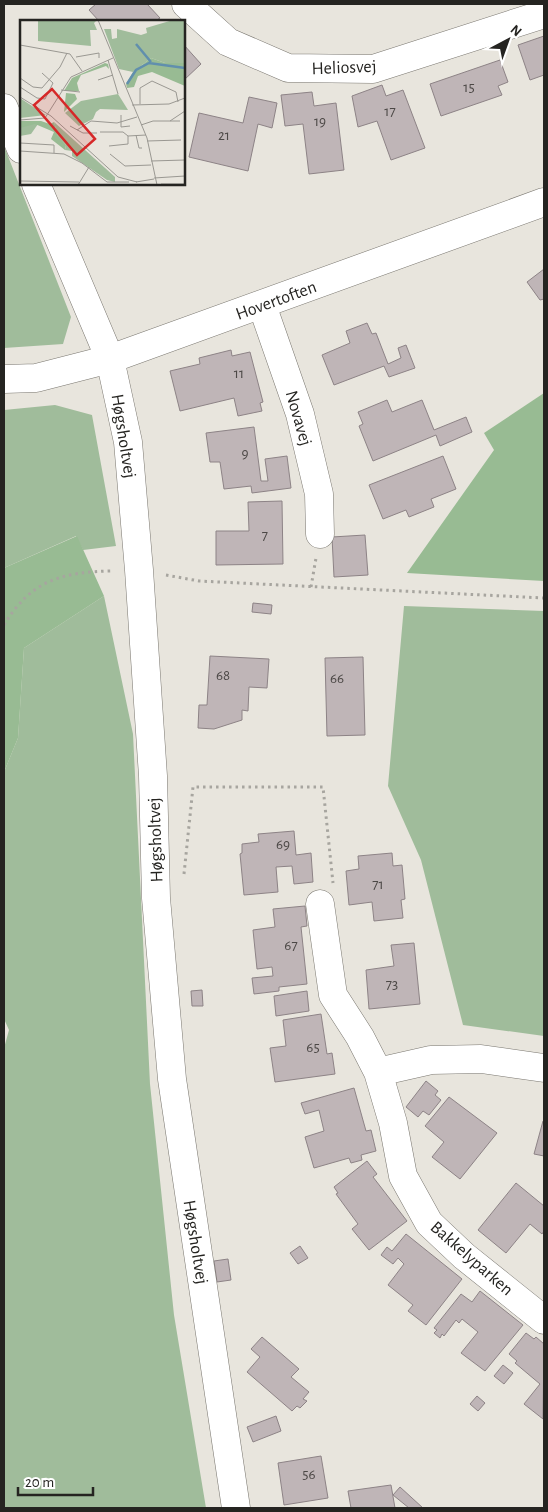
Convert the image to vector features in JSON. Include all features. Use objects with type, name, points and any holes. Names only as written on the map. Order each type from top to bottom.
[{"type":"street","name":"Heliosvej","points":[[186,4],[228,42],[288,68],[373,69],[544,14]]},
{"type":"street","points":[[4,108],[20,147]]},
{"type":"street","name":"Høgsholtvej","points":[[36,185],[110,359],[128,442],[139,570],[152,776],[156,898],[172,1080],[236,1508]]},
{"type":"street","name":"Hovertoften","points":[[4,379],[36,378],[110,359],[544,202]]},
{"type":"street","name":"Novavej","points":[[262,305],[300,414],[319,494],[320,534]]},
{"type":"street","name":"Bakkelyparken","points":[[320,904],[333,995],[360,1038],[378,1072],[393,1123],[403,1176],[429,1223],[464,1256],[544,1320]]},
{"type":"street","points":[[378,1072],[431,1060],[481,1058],[544,1068]]},
{"type":"path","points":[[4,625],[13,610],[29,593],[62,575],[96,571],[139,570],[199,581],[544,598]]},
{"type":"path","points":[[156,898],[182,893],[193,787],[323,787],[334,892],[320,904]]},
{"type":"green space","points":[[4,146],[71,317],[63,344],[4,348]]},
{"type":"green space","points":[[544,393],[544,581],[407,573],[494,450],[484,433]]},
{"type":"green space","points":[[55,405],[92,415],[116,546],[83,550],[76,536],[4,568],[4,410]]},
{"type":"green space","points":[[77,536],[104,596],[24,648],[18,738],[4,772],[4,568]]},
{"type":"green space","points":[[104,596],[133,734],[150,1084],[174,1315],[206,1508],[4,1508],[4,1048],[9,1030],[4,1019],[4,772],[18,738],[24,648]]},
{"type":"green space","points":[[404,606],[544,611],[544,1036],[463,1025],[421,860],[388,786]]},
{"type":"building","points":[[96,4],[147,4],[160,18],[157,20],[98,20],[89,10]]},
{"type":"building","points":[[544,36],[544,75],[530,80],[518,45]]},
{"type":"building","points":[[185,46],[201,64],[185,79]]},
{"type":"building","points":[[500,60],[508,82],[498,86],[502,95],[441,116],[430,84]]},
{"type":"building","points":[[382,85],[386,96],[403,90],[425,148],[391,160],[377,121],[358,127],[352,96]]},
{"type":"building","points":[[312,92],[314,106],[336,103],[344,170],[309,174],[303,124],[285,126],[281,95]]},
{"type":"building","points":[[249,97],[277,103],[272,128],[258,124],[248,171],[189,157],[199,113],[243,123]]},
{"type":"building","points":[[544,269],[544,299],[540,300],[527,282]]},
{"type":"building","points":[[367,323],[372,334],[376,333],[388,364],[401,358],[398,348],[406,345],[415,368],[389,377],[384,366],[334,385],[322,355],[350,343],[346,331]]},
{"type":"building","points":[[231,350],[232,356],[250,352],[263,402],[260,403],[262,411],[238,416],[234,398],[180,411],[170,371],[200,364],[199,358]]},
{"type":"building","points":[[387,400],[392,412],[422,400],[434,430],[466,417],[472,432],[440,446],[436,435],[373,461],[359,426],[363,424],[358,412]]},
{"type":"building","points":[[254,427],[261,481],[268,481],[265,459],[287,456],[291,488],[252,493],[251,486],[224,489],[220,462],[210,462],[206,433]]},
{"type":"building","points":[[443,456],[456,489],[431,499],[434,507],[409,517],[406,510],[383,519],[369,485]]},
{"type":"building","points":[[282,501],[283,564],[216,565],[216,531],[249,531],[248,502]]},
{"type":"building","points":[[365,535],[368,575],[334,577],[332,537]]},
{"type":"building","points":[[253,603],[272,605],[271,614],[252,612]]},
{"type":"building","points":[[210,656],[269,659],[267,688],[249,687],[248,711],[242,710],[242,720],[214,729],[198,728],[199,705],[207,705]]},
{"type":"building","points":[[363,657],[365,735],[327,736],[325,658]]},
{"type":"building","points":[[294,831],[296,855],[311,853],[313,882],[294,884],[292,866],[276,867],[278,892],[244,895],[240,854],[242,853],[242,844],[259,842],[258,834]]},
{"type":"building","points":[[392,853],[393,866],[402,865],[405,899],[401,900],[403,918],[374,921],[372,902],[349,905],[346,871],[359,869],[358,856]]},
{"type":"building","points":[[305,906],[307,926],[301,927],[307,984],[279,987],[279,991],[254,994],[252,978],[273,976],[272,967],[257,969],[253,930],[275,927],[273,909]]},
{"type":"building","points":[[414,943],[420,1004],[369,1009],[366,970],[394,966],[391,945]]},
{"type":"building","points":[[202,990],[203,1006],[192,1006],[191,991]]},
{"type":"building","points":[[307,991],[309,1011],[276,1016],[274,996]]},
{"type":"building","points":[[321,1014],[327,1054],[332,1053],[335,1074],[275,1082],[270,1048],[286,1046],[283,1020]]},
{"type":"building","points":[[426,1081],[438,1091],[435,1095],[441,1100],[429,1115],[423,1111],[418,1117],[406,1107]]},
{"type":"building","points":[[354,1088],[366,1131],[371,1130],[376,1151],[361,1155],[362,1160],[351,1163],[349,1158],[314,1168],[305,1137],[324,1131],[319,1110],[305,1114],[301,1103]]},
{"type":"building","points":[[449,1097],[497,1133],[460,1179],[432,1157],[444,1142],[425,1126]]},
{"type":"building","points":[[544,1121],[544,1156],[534,1154]]},
{"type":"building","points":[[367,1161],[377,1174],[373,1177],[407,1221],[369,1250],[352,1229],[358,1224],[336,1194],[338,1193],[334,1187]]},
{"type":"building","points":[[516,1183],[544,1206],[544,1231],[542,1234],[530,1224],[506,1253],[478,1230]]},
{"type":"building","points":[[406,1234],[462,1279],[426,1325],[408,1311],[413,1305],[388,1285],[404,1264],[398,1258],[393,1264],[381,1255],[387,1247],[392,1251]]},
{"type":"building","points":[[300,1246],[308,1258],[298,1264],[290,1253]]},
{"type":"building","points":[[228,1259],[231,1280],[217,1282],[214,1261]]},
{"type":"building","points":[[480,1291],[523,1325],[485,1371],[461,1353],[478,1332],[462,1319],[459,1323],[456,1320],[444,1336],[442,1334],[440,1338],[434,1333],[437,1330],[434,1328],[461,1294],[472,1302]]},
{"type":"building","points":[[526,1333],[534,1339],[536,1337],[544,1344],[543,1419],[524,1404],[540,1384],[515,1363],[517,1361],[509,1354]]},
{"type":"building","points":[[262,1337],[299,1369],[291,1377],[309,1392],[303,1399],[307,1401],[300,1408],[297,1406],[292,1411],[247,1372],[260,1357],[251,1349]]},
{"type":"building","points":[[503,1365],[513,1373],[504,1384],[494,1376]]},
{"type":"building","points":[[477,1396],[485,1403],[478,1411],[470,1404]]},
{"type":"building","points":[[276,1416],[281,1431],[253,1442],[247,1427]]},
{"type":"building","points":[[321,1456],[328,1498],[284,1505],[278,1463]]},
{"type":"building","points":[[391,1485],[395,1508],[351,1508],[348,1491]]},
{"type":"building","points":[[400,1487],[423,1508],[409,1508],[393,1495]]}]
